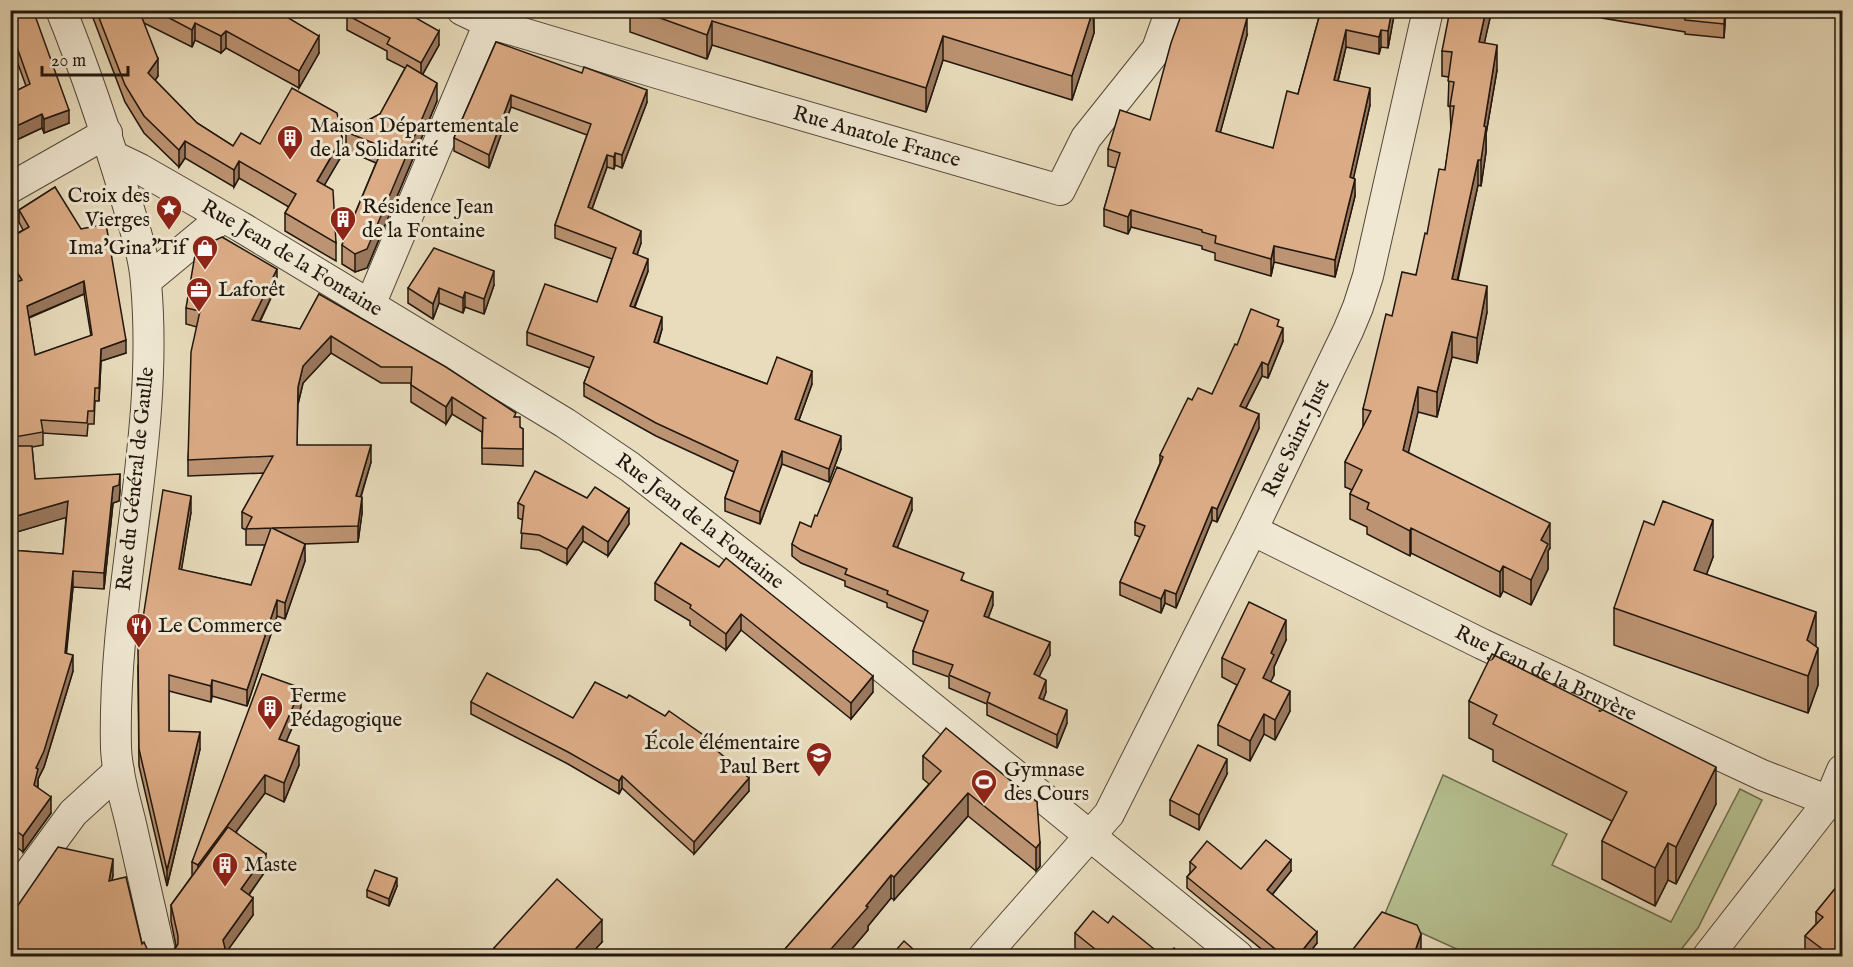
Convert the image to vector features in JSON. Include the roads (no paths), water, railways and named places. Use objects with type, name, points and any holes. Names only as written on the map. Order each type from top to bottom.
[{"type":"street","name":"Rue du Général de Gaulle","points":[[61,10],[110,145],[146,281],[150,344],[147,413],[118,656],[116,730],[119,771],[161,957]]},
{"type":"street","points":[[370,305],[489,23],[462,10]]},
{"type":"street","name":"Rue Anatole France","points":[[489,23],[1060,190],[1086,138],[1157,49],[1172,10]]},
{"type":"street","name":"Rue Saint-Just","points":[[984,957],[1109,814],[1252,530],[1358,308],[1371,264],[1428,10]]},
{"type":"street","points":[[10,188],[110,145]]},
{"type":"street","name":"Rue Jean de la Fontaine","points":[[110,145],[140,169],[565,423],[658,487],[1238,957]]},
{"type":"street","points":[[146,281],[223,217]]},
{"type":"street","name":"Rue Jean de la Bruyère","points":[[1252,530],[1492,649],[1762,775],[1836,804]]},
{"type":"street","points":[[1708,957],[1836,804],[1842,770]]},
{"type":"street","points":[[10,899],[73,813],[119,771]]},
{"type":"place","name":"Maison Départementale de la Solidarité","points":[[290,161]]},
{"type":"place","name":"Croix des Vierges","points":[[169,231]]},
{"type":"place","name":"Résidence Jean de la Fontaine","points":[[343,242]]},
{"type":"place","name":"Ima'Gina'Tif","points":[[205,271]]},
{"type":"place","name":"Laforêt","points":[[199,313]]},
{"type":"place","name":"Le Commerce","points":[[139,649]]},
{"type":"place","name":"Ferme Pédagogique","points":[[270,731]]},
{"type":"place","name":"École élémentaire Paul Bert","points":[[819,778]]},
{"type":"place","name":"Gymnase des Cours","points":[[984,805]]},
{"type":"place","name":"Maste","points":[[225,888]]}]
